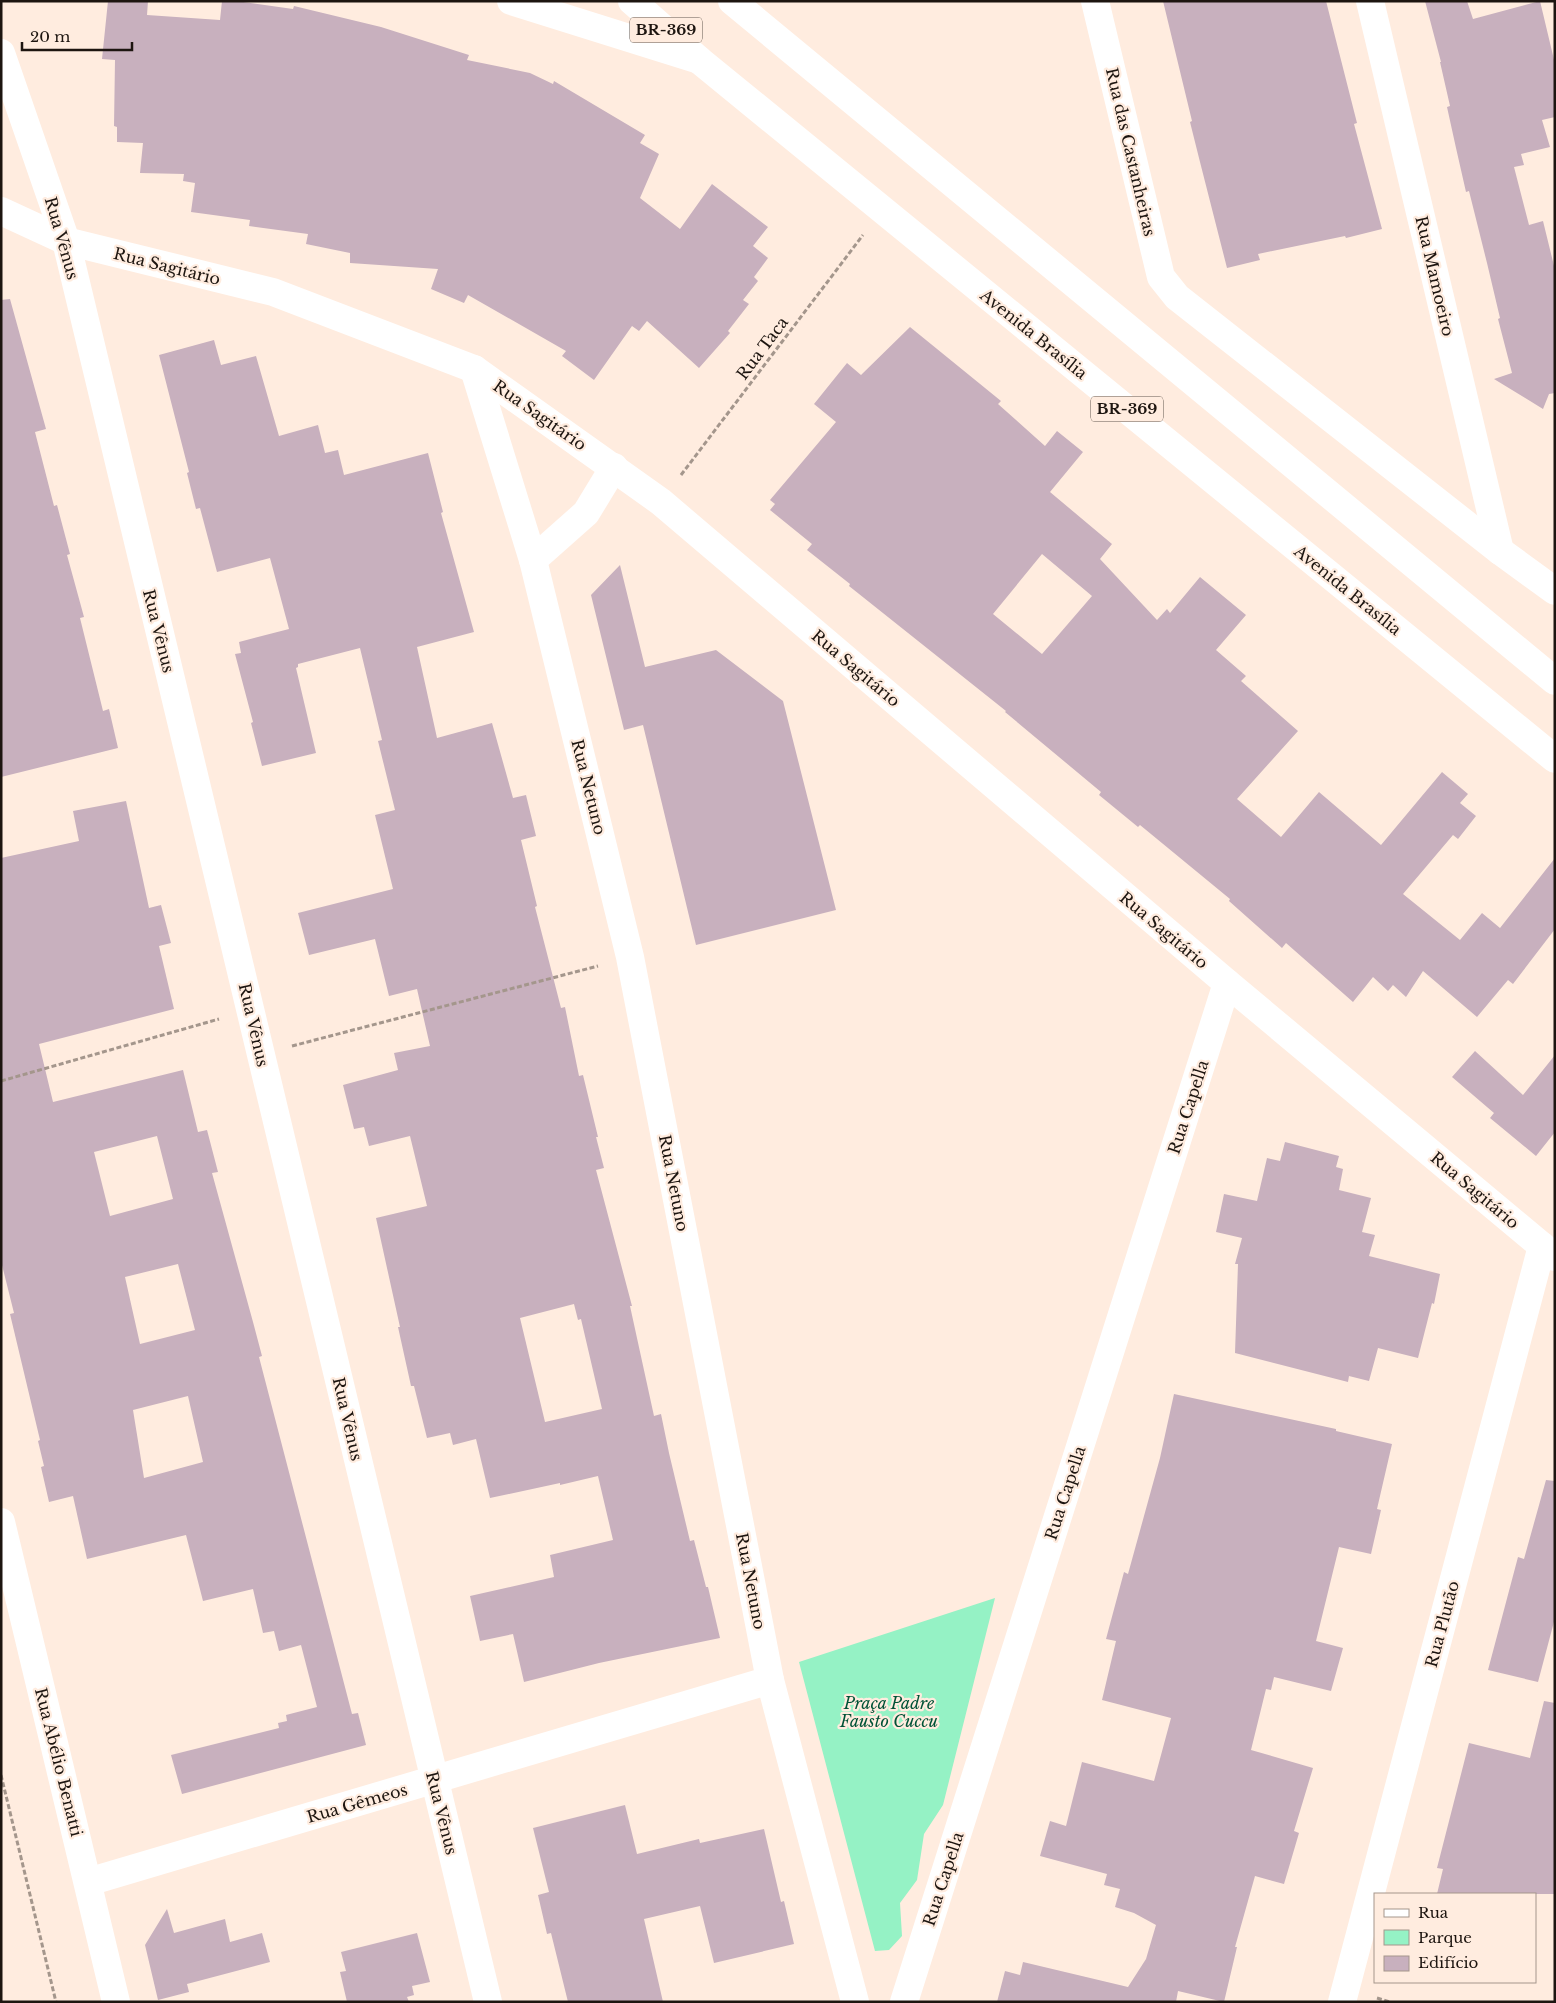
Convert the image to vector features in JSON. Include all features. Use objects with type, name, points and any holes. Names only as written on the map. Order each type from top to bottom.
[{"type":"main road","points":[[511,1],[699,60]]},
{"type":"main road","name":"Avenida Brasília","points":[[632,1],[699,60],[1555,759]]},
{"type":"main road","points":[[732,1],[1555,681]]},
{"type":"main road","name":"Rua das Castanheiras","points":[[1094,1],[1161,277],[1177,298],[1500,551]]},
{"type":"main road","name":"Rua Mamoeiro","points":[[1370,1],[1500,551]]},
{"type":"main road","name":"Rua Vênus","points":[[2,55],[66,242],[488,2002]]},
{"type":"main road","name":"Rua Sagitário","points":[[1,211],[66,242],[273,292],[474,369],[661,502],[1227,983],[1548,1252]]},
{"type":"main road","name":"Rua Netuno","points":[[474,369],[534,560],[630,957],[770,1680],[855,2002]]},
{"type":"main road","points":[[534,560],[586,513],[614,467]]},
{"type":"main road","points":[[1500,551],[1555,591]]},
{"type":"main road","name":"Rua Capella","points":[[904,2002],[1227,983]]},
{"type":"main road","name":"Rua Plutão","points":[[1342,2002],[1548,1252]]},
{"type":"main road","name":"Rua Abélio Benatti","points":[[1,1522],[116,2002]]},
{"type":"main road","name":"Rua Gêmeos","points":[[88,1882],[770,1680]]},
{"type":"path","name":"Rua Taca","points":[[661,502],[882,210]]},
{"type":"path","points":[[261,1054],[630,957]]},
{"type":"path","points":[[1,1081],[250,1010]]},
{"type":"path","points":[[1,1776],[56,2002]]},
{"type":"green space","name":"Praça Padre Fausto Cuccu","points":[[995,1598],[943,1805],[924,1834],[917,1880],[900,1903],[902,1936],[889,1950],[875,1951],[799,1662]]},
{"type":"building","points":[[108,1],[148,1],[147,15],[220,20],[222,1],[236,1],[293,9],[294,6],[381,27],[469,55],[467,60],[530,73],[553,84],[554,81],[645,135],[640,143],[659,154],[640,198],[680,229],[712,184],[768,227],[753,246],[768,258],[754,277],[758,281],[743,300],[749,304],[728,331],[730,333],[699,368],[647,321],[639,331],[632,326],[594,380],[562,356],[566,351],[468,295],[464,303],[431,289],[438,269],[350,263],[350,253],[306,244],[308,234],[249,226],[250,220],[191,212],[195,183],[183,181],[184,174],[140,173],[143,143],[117,142],[117,127],[114,126],[115,60],[102,59]]},
{"type":"building","points":[[1163,1],[1326,1],[1357,123],[1354,124],[1382,229],[1346,238],[1345,236],[1258,254],[1260,260],[1227,268],[1190,122],[1192,121]]},
{"type":"building","points":[[1425,1],[1467,1],[1473,19],[1540,1],[1555,64],[1555,117],[1542,120],[1550,147],[1521,154],[1524,165],[1514,167],[1529,225],[1543,221],[1555,270],[1555,393],[1549,394],[1543,409],[1494,379],[1512,373],[1469,191],[1466,192],[1447,107],[1450,106],[1441,62]]},
{"type":"building","points":[[10,299],[46,429],[35,432],[54,506],[57,505],[70,554],[67,555],[84,617],[80,618],[103,711],[109,709],[118,748],[1,777],[1,300]]},
{"type":"building","points":[[910,327],[1001,401],[998,404],[1045,446],[1057,431],[1083,452],[1050,492],[1112,544],[1100,559],[1157,620],[1167,609],[1170,613],[1200,577],[1246,615],[1216,650],[1246,676],[1241,681],[1298,731],[1237,799],[1281,837],[1319,792],[1381,845],[1442,772],[1468,794],[1460,803],[1476,816],[1458,839],[1453,835],[1403,894],[1460,940],[1482,913],[1500,928],[1555,858],[1555,929],[1513,984],[1508,980],[1477,1017],[1423,971],[1406,997],[1393,985],[1388,991],[1373,977],[1353,1002],[1286,943],[1282,948],[1229,901],[1230,899],[1140,825],[1138,827],[1099,795],[1101,792],[1006,711],[849,586],[850,584],[807,550],[812,544],[770,510],[775,504],[770,500],[836,422],[814,404],[847,363],[861,375]],"holes":[[[1042,554],[1092,596],[1042,654],[993,614]]]},
{"type":"building","points":[[214,340],[221,365],[256,356],[279,436],[318,425],[325,453],[338,450],[344,475],[428,453],[443,512],[441,513],[474,632],[417,647],[437,738],[492,723],[513,798],[526,795],[536,836],[521,840],[537,906],[535,907],[561,1008],[565,1007],[579,1076],[583,1075],[598,1137],[596,1137],[604,1168],[596,1170],[632,1306],[630,1306],[654,1416],[661,1414],[690,1541],[694,1540],[720,1638],[599,1663],[524,1682],[513,1634],[480,1641],[470,1596],[554,1577],[550,1555],[613,1540],[598,1476],[490,1498],[476,1439],[453,1445],[450,1433],[427,1438],[414,1386],[411,1386],[376,1218],[427,1206],[410,1136],[369,1146],[364,1127],[354,1129],[343,1085],[398,1070],[394,1053],[430,1046],[417,989],[389,996],[375,939],[309,955],[298,913],[393,889],[375,815],[395,810],[378,741],[382,740],[360,648],[298,664],[296,668],[316,753],[262,766],[251,723],[253,722],[235,654],[241,653],[239,642],[289,629],[270,558],[217,572],[200,508],[196,509],[187,473],[189,472],[159,355]],"holes":[[[574,1304],[578,1320],[581,1319],[602,1409],[545,1422],[520,1318]]]},
{"type":"building","points":[[620,565],[645,667],[716,650],[783,701],[836,910],[696,945],[643,725],[624,730],[591,595]]},
{"type":"building","points":[[126,801],[149,908],[161,905],[171,943],[159,946],[174,1009],[39,1044],[53,1102],[183,1070],[198,1132],[207,1130],[218,1172],[212,1173],[262,1356],[259,1357],[352,1714],[358,1713],[366,1745],[182,1794],[171,1755],[279,1728],[278,1723],[287,1721],[286,1715],[317,1707],[301,1645],[279,1651],[274,1631],[263,1633],[253,1589],[203,1601],[186,1535],[87,1559],[73,1496],[49,1502],[41,1467],[44,1466],[38,1441],[40,1440],[10,1314],[14,1313],[1,1261],[1,858],[79,841],[73,811]],"holes":[[[157,1136],[173,1199],[110,1216],[94,1152]],[[178,1264],[195,1330],[140,1344],[125,1277]],[[188,1396],[203,1462],[144,1478],[133,1410]]]},
{"type":"building","points":[[1475,1051],[1523,1095],[1555,1055],[1555,1132],[1536,1156],[1490,1118],[1494,1113],[1452,1077]]},
{"type":"building","points":[[1285,1142],[1339,1156],[1336,1167],[1343,1169],[1339,1190],[1371,1198],[1362,1232],[1375,1235],[1369,1256],[1440,1274],[1434,1304],[1432,1303],[1418,1358],[1378,1348],[1369,1381],[1349,1376],[1348,1382],[1235,1353],[1238,1264],[1235,1264],[1242,1238],[1216,1232],[1224,1194],[1257,1201],[1267,1158],[1280,1161]]},
{"type":"building","points":[[1174,1394],[1336,1429],[1336,1431],[1392,1444],[1377,1509],[1381,1510],[1371,1554],[1339,1547],[1316,1641],[1343,1648],[1331,1691],[1274,1677],[1271,1690],[1266,1689],[1251,1750],[1313,1768],[1294,1831],[1299,1833],[1284,1884],[1255,1876],[1235,1947],[1237,1947],[1224,2002],[1178,1991],[1176,2002],[997,2002],[1005,1971],[1020,1975],[1023,1962],[1128,1987],[1146,1959],[1156,1925],[1134,1913],[1115,1907],[1120,1889],[1104,1885],[1107,1874],[1040,1856],[1050,1821],[1066,1826],[1082,1762],[1154,1781],[1171,1718],[1102,1700],[1116,1641],[1106,1639],[1124,1572],[1128,1574],[1160,1458]]},
{"type":"building","points":[[1546,1480],[1555,1481],[1555,1618],[1538,1682],[1488,1670],[1518,1557],[1524,1559]]},
{"type":"building","points":[[1544,1701],[1555,1703],[1555,1894],[1437,1893],[1443,1869],[1437,1868],[1469,1743],[1530,1758]]},
{"type":"building","points":[[625,1805],[637,1854],[699,1839],[700,1843],[764,1829],[781,1902],[784,1901],[794,1944],[714,1963],[700,1906],[644,1919],[663,2002],[568,2002],[551,1933],[547,1934],[538,1895],[549,1892],[533,1828]]},
{"type":"building","points":[[167,1909],[174,1933],[225,1919],[230,1942],[262,1933],[270,1962],[187,1984],[189,1992],[158,2000],[145,1945]]},
{"type":"building","points":[[417,1933],[430,1982],[412,1986],[414,1995],[407,1997],[409,2002],[347,2002],[340,1972],[346,1971],[341,1952]]}]
